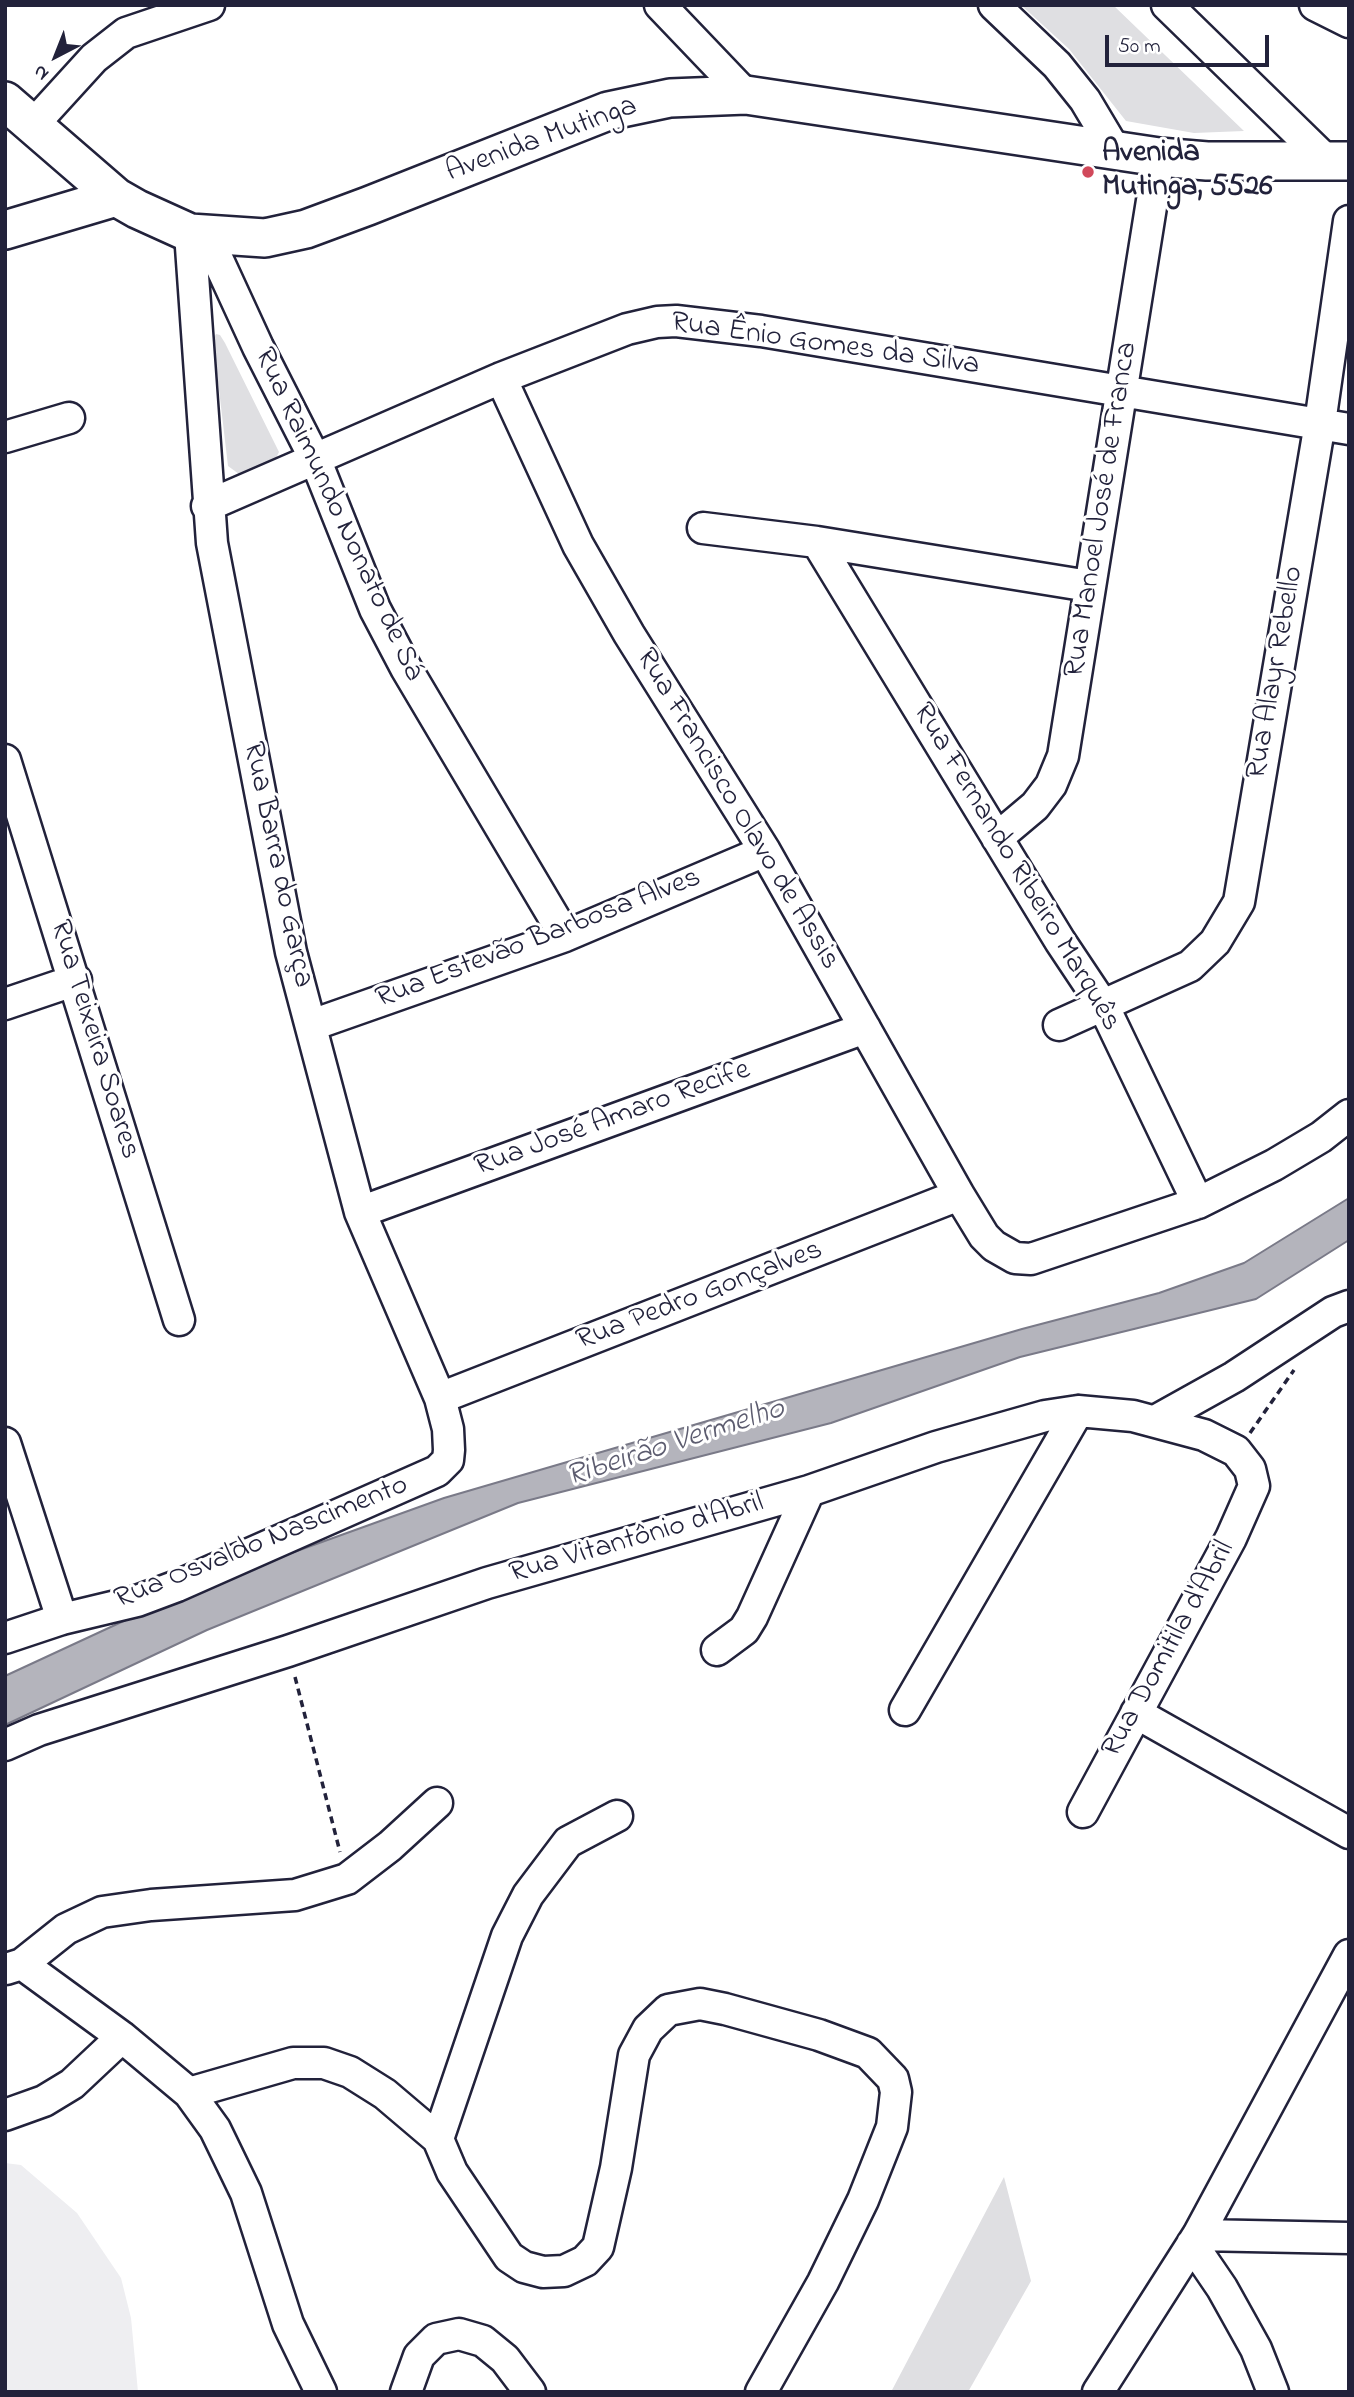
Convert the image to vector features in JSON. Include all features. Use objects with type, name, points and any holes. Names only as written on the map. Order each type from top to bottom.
[{"type":"main road","name":"Avenida Mutinga","points":[[5,101],[116,197],[198,233],[265,238],[306,229],[608,111],[670,98],[746,94],[972,126],[1159,157],[1207,161],[1338,161]]},
{"type":"main road","points":[[5,230],[116,197]]},
{"type":"street","points":[[32,126],[94,58],[126,33],[209,5]]},
{"type":"street","points":[[660,5],[746,94]]},
{"type":"street","points":[[994,5],[1057,65],[1085,100],[1116,152]]},
{"type":"street","points":[[1167,5],[1338,161]]},
{"type":"street","points":[[1315,5],[1349,22]]},
{"type":"street","name":"Rua Manoel José de Franca","points":[[997,838],[1034,806],[1051,785],[1063,756],[1159,157]]},
{"type":"street","name":"Rua Alayr Rebello","points":[[1059,1025],[1190,966],[1216,942],[1239,902],[1334,426],[1349,221]]},
{"type":"street","name":"Rua Raimundo Nonato de Sá","points":[[198,233],[316,461],[375,609],[406,668],[565,936]]},
{"type":"street","name":"Rua Barra do Garça","points":[[198,233],[207,506],[291,952],[360,1212],[440,1398],[450,1450],[448,1461],[437,1471]]},
{"type":"street","name":"Rua Ênio Gomes da Silva","points":[[207,506],[316,461],[501,378],[626,328],[676,321],[761,331],[1334,426]]},
{"type":"street","name":"Rua Francisco Olavo de Assis","points":[[501,378],[578,545],[629,634],[765,851],[984,1236],[1008,1255],[1031,1259],[1198,1203]]},
{"type":"street","points":[[5,437],[69,418]]},
{"type":"street","points":[[703,528],[817,542],[1089,586]]},
{"type":"street","name":"Rua Fernando Ribeiro Marquês","points":[[817,542],[997,838],[1104,1007],[1198,1203]]},
{"type":"street","name":"Rua Teixeira Soares","points":[[5,760],[76,981],[179,1320]]},
{"type":"street","name":"Rua Estevão Barbosa Alves","points":[[312,1026],[565,936],[765,851]]},
{"type":"street","points":[[5,1004],[76,981]]},
{"type":"street","name":"Rua José Amaro Recife","points":[[360,1212],[865,1028]]},
{"type":"street","points":[[1198,1203],[1297,1151],[1349,1115]]},
{"type":"street","name":"Rua Pedro Gonçalves","points":[[440,1398],[959,1195]]},
{"type":"street","points":[[1155,1421],[1234,1377],[1333,1312],[1349,1306]]},
{"type":"street","points":[[905,1710],[1078,1411]]},
{"type":"street","name":"Rua Vitantônio d'Abril","points":[[5,1745],[40,1730],[288,1651],[487,1583],[809,1491],[936,1447],[1045,1416],[1078,1411],[1155,1421],[1204,1435],[1236,1451]]},
{"type":"street","points":[[5,1443],[62,1619]]},
{"type":"street","name":"Rua Domitila d'Abril","points":[[1083,1812],[1238,1526],[1254,1486],[1250,1469],[1236,1451]]},
{"type":"street","name":"Rua Osvaldo Nascimento","points":[[5,1638],[62,1619],[137,1601],[177,1586],[437,1471]]},
{"type":"street","points":[[717,1650],[738,1635],[748,1623],[809,1491]]},
{"type":"street","points":[[1136,1713],[1349,1833]]},
{"type":"street","points":[[321,2392],[288,2324],[231,2157],[189,2093],[122,2037],[14,1967],[66,1929],[102,1912],[151,1905],[295,1895],[347,1879],[390,1846],[437,1803]]},
{"type":"street","points":[[438,2139],[508,1936],[528,1895],[568,1842],[617,1816]]},
{"type":"street","points":[[1098,2392],[1195,2240],[1349,1955]]},
{"type":"street","points":[[189,2093],[293,2063],[324,2063],[350,2072],[385,2094],[438,2139],[452,2172],[509,2257],[524,2267],[543,2272],[564,2271],[585,2261],[597,2247],[617,2168],[634,2055],[648,2029],[668,2010],[700,2004],[788,2025],[845,2043],[882,2065],[893,2078],[896,2108],[885,2148],[823,2282],[761,2392]]},
{"type":"street","points":[[5,2115],[44,2101],[72,2084],[122,2037]]},
{"type":"street","points":[[1195,2240],[1349,2238]]},
{"type":"street","points":[[1195,2240],[1256,2349],[1273,2392]]},
{"type":"street","points":[[406,2392],[419,2356],[436,2339],[459,2334],[483,2341],[505,2359],[530,2392]]},
{"type":"path","points":[[1236,1451],[1279,1395],[1298,1363]]},
{"type":"path","points":[[288,1651],[347,1879]]},
{"type":"shaded area","points":[[1021,5],[1113,5],[1244,131],[1194,133],[1126,121],[1069,49]]},
{"type":"shaded area","points":[[216,334],[220,335],[225,343],[279,452],[276,458],[239,474],[228,466],[213,339]]},
{"type":"shaded area","points":[[5,2163],[21,2165],[77,2213],[121,2278],[131,2318],[138,2392],[5,2392]]},
{"type":"shaded area","points":[[1004,2177],[1031,2281],[968,2392],[891,2392]]},
{"type":"water","name":"Ribeirão Vermelho","points":[[1349,1198],[1349,1240],[1256,1299],[1020,1357],[831,1423],[518,1503],[207,1630],[5,1725],[5,1676],[197,1587],[444,1498],[1022,1329],[1159,1293],[1244,1263]]},
{"type":"place","name":"Avenida Mutinga, 5526","points":[[1088,172]]}]
